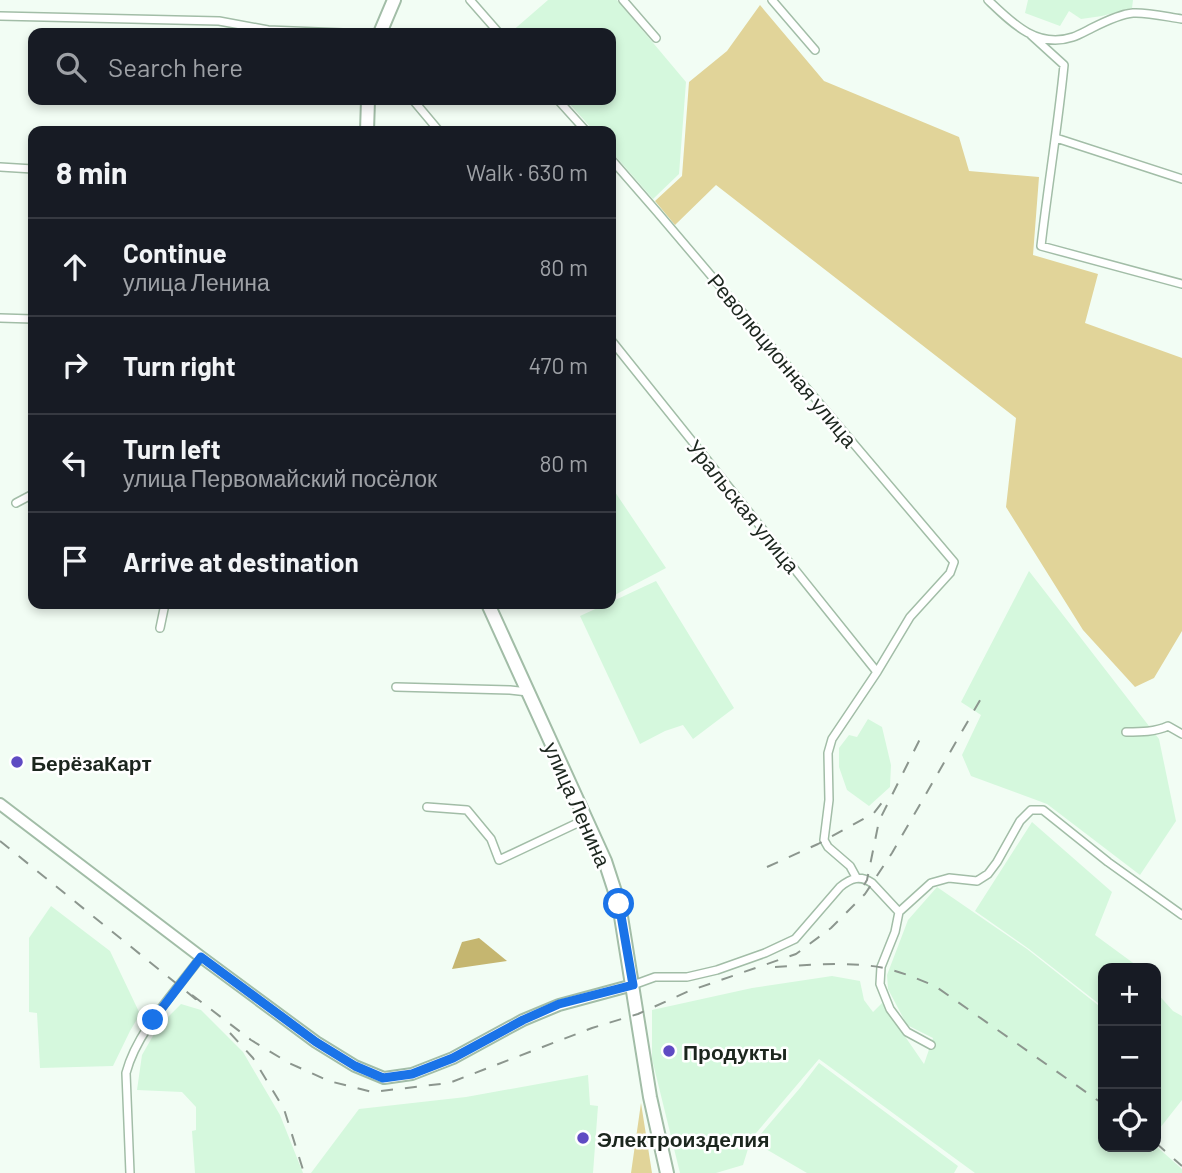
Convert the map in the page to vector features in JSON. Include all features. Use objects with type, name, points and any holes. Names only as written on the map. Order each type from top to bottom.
[{"type":"main road","points":[[382,28],[394,0]]},
{"type":"main road","points":[[367,126],[368,105]]},
{"type":"main road","name":"улица Ленина","points":[[490,609],[605,861],[619,904],[650,1097],[667,1173]]},
{"type":"street","points":[[470,0],[495,28]]},
{"type":"street","points":[[624,0],[656,38]]},
{"type":"street","points":[[772,0],[816,50]]},
{"type":"street","points":[[988,0],[1064,65],[1041,246],[1182,285]]},
{"type":"street","points":[[1031,35],[1041,39],[1072,38],[1105,22],[1133,13],[1182,19]]},
{"type":"street","points":[[0,16],[219,20],[258,28]]},
{"type":"street","points":[[417,105],[435,126]]},
{"type":"street","points":[[563,105],[581,126]]},
{"type":"street","points":[[1056,138],[1182,179]]},
{"type":"street","name":"Революционная улица","points":[[616,165],[954,562],[950,573],[910,617],[877,672]]},
{"type":"street","points":[[0,167],[28,169]]},
{"type":"street","points":[[0,318],[28,319]]},
{"type":"street","name":"Уральская улица","points":[[616,346],[877,672]]},
{"type":"street","points":[[16,503],[28,497]]},
{"type":"street","points":[[160,628],[164,609]]},
{"type":"street","points":[[856,877],[850,866],[828,847],[824,840],[830,800],[828,753],[832,739],[877,672]]},
{"type":"street","points":[[396,687],[529,692]]},
{"type":"street","points":[[1126,732],[1142,732],[1168,726],[1182,734]]},
{"type":"street","points":[[0,804],[316,1042],[355,1066],[383,1078],[412,1074],[453,1058],[559,1004],[655,977],[687,977],[717,970],[765,953],[794,939],[840,887],[856,877],[872,883],[899,912]]},
{"type":"street","points":[[427,807],[467,810],[491,839],[499,860],[586,819]]},
{"type":"street","points":[[931,1045],[906,1032],[890,1009],[880,984],[881,967],[895,932],[899,912],[931,883],[949,878],[977,881],[988,874],[1020,821],[1031,810],[1043,810],[1108,862],[1182,915]]},
{"type":"street","points":[[130,1173],[126,1073],[148,1027],[201,957]]},
{"type":"shaded area","points":[[548,0],[617,0],[686,82],[679,174],[653,199],[616,157],[616,126],[589,126],[571,105],[616,105],[616,28],[516,28]]},
{"type":"shaded area","points":[[1028,0],[1133,0],[1132,8],[1102,16],[1081,19],[1069,11],[1060,26],[1025,13]]},
{"type":"shaded area","points":[[760,5],[824,81],[959,137],[969,171],[1039,177],[1033,255],[1098,274],[1085,323],[1182,358],[1182,631],[1154,678],[1135,687],[1083,630],[1006,507],[1016,418],[716,185],[675,225],[655,201],[682,176],[689,82],[727,51]]},
{"type":"shaded area","points":[[616,493],[666,568],[616,594]]},
{"type":"shaded area","points":[[1029,571],[1159,739],[1176,821],[1140,875],[1047,804],[971,776],[962,755],[981,715],[961,702]]},
{"type":"shaded area","points":[[656,581],[734,708],[693,739],[683,725],[640,744],[580,616],[595,609],[616,609],[616,600]]},
{"type":"shaded area","points":[[868,719],[882,727],[891,765],[890,787],[869,806],[847,790],[839,767],[839,748],[849,735],[857,737]]},
{"type":"shaded area","points":[[1032,822],[1112,892],[1095,935],[1133,963],[1098,963],[1098,1003],[975,911]]},
{"type":"shaded area","points":[[937,887],[1027,949],[1098,1005],[1098,1152],[1161,1150],[1182,1169],[1182,1173],[975,1173],[819,1059],[751,1139],[743,1165],[716,1173],[680,1173],[652,1059],[652,1010],[752,988],[832,976],[860,981],[864,1000],[873,1012],[882,1003],[924,1064],[933,1038],[907,1025],[888,989],[887,975],[908,920]]},
{"type":"shaded area","points":[[51,906],[110,951],[140,1014],[113,1066],[40,1068],[37,1013],[29,1012],[29,938]]},
{"type":"shaded area","points":[[479,938],[507,961],[452,969],[462,942]]},
{"type":"shaded area","points":[[1161,998],[1173,1011],[1182,1016],[1182,1100],[1161,1127]]},
{"type":"shaded area","points":[[181,1004],[201,1010],[243,1052],[280,1115],[303,1173],[195,1173],[192,1131],[196,1130],[196,1107],[182,1092],[137,1090],[142,1055],[158,1027]]},
{"type":"shaded area","points":[[819,1063],[958,1166],[954,1173],[807,1173],[754,1142]]},
{"type":"shaded area","points":[[588,1075],[590,1105],[598,1106],[593,1173],[311,1173],[359,1109],[466,1097]]},
{"type":"shaded area","points":[[641,1103],[652,1173],[631,1173]]},
{"type":"railway","points":[[192,995],[251,1040],[289,1063],[329,1081],[372,1092],[449,1083],[592,1028],[638,1014],[689,991],[796,954],[831,928],[865,894],[892,853],[983,695]]},
{"type":"railway","points":[[864,885],[879,821],[924,731]]},
{"type":"railway","points":[[767,867],[818,844],[874,813],[884,800]]},
{"type":"railway","points":[[0,841],[198,1001]]},
{"type":"railway","points":[[775,967],[830,964],[871,966],[935,986],[1098,1100]]},
{"type":"railway","points":[[230,1033],[253,1058],[284,1109],[304,1173]]},
{"type":"railway","points":[[1161,1147],[1182,1166]]},
{"type":"place","name":"БерёзаКарт","points":[[17,762]]},
{"type":"place","name":"Продукты","points":[[669,1051]]},
{"type":"place","name":"Электроизделия","points":[[583,1138]]},
{"type":"route","points":[[153,1020],[201,957],[316,1042],[355,1066],[383,1078],[412,1074],[453,1058],[559,1004],[633,985],[619,904]]}]
